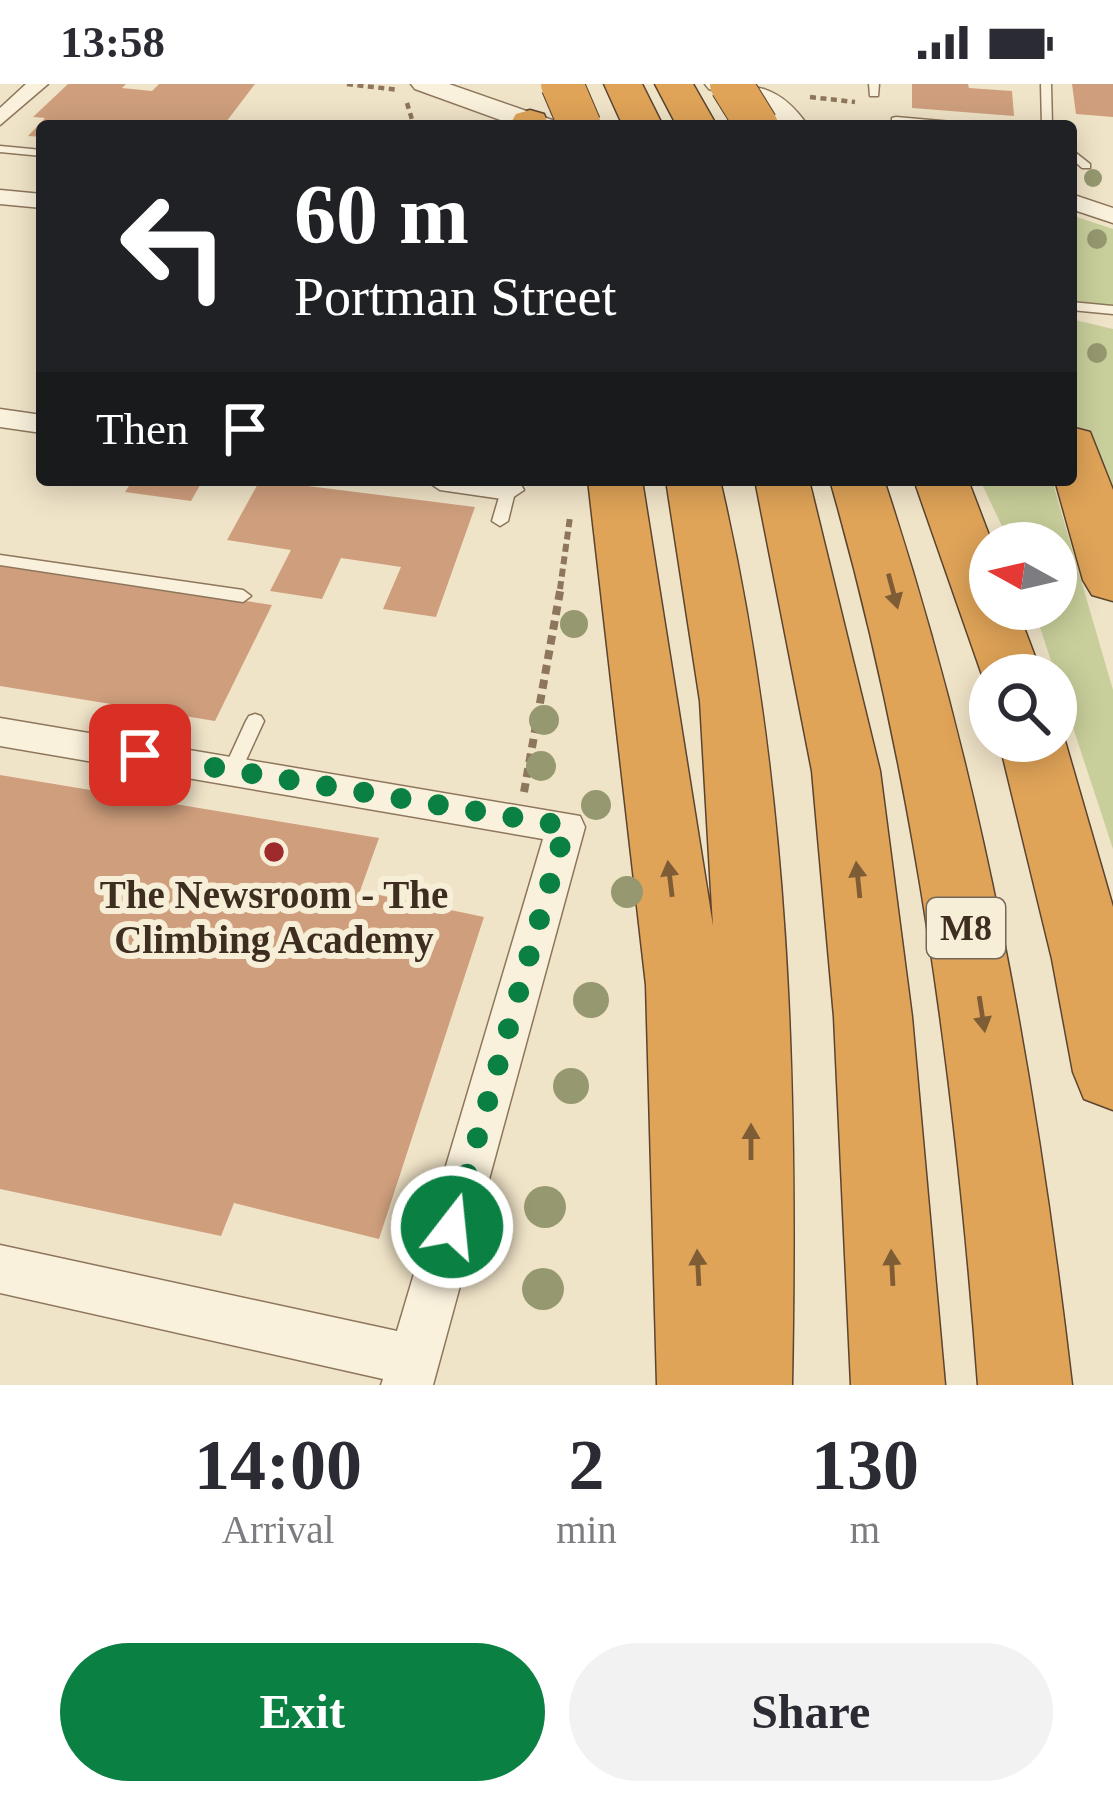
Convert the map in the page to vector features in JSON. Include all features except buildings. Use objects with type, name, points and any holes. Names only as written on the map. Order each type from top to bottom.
[{"type":"highway","points":[[622,84],[640,120]]},
{"type":"highway","points":[[674,84],[695,120]]},
{"type":"highway","points":[[733,85],[788,113]]},
{"type":"highway","points":[[539,104],[569,120]]},
{"type":"highway","points":[[1077,463],[1113,580]]},
{"type":"highway","points":[[695,486],[709,542],[747,841],[752,1258],[746,1385]]},
{"type":"highway","points":[[783,486],[846,770],[872,1017],[898,1385]]},
{"type":"highway","name":"M8","points":[[859,486],[890,579],[915,682],[981,1008],[1009,1205],[1025,1385]]},
{"type":"highway","points":[[943,486],[1003,654]]},
{"type":"highway","points":[[592,490],[684,985],[704,1385]]},
{"type":"highway","points":[[1038,762],[1090,958],[1113,1072]]},
{"type":"street","points":[[0,119],[38,84]]},
{"type":"street","points":[[424,84],[539,104]]},
{"type":"street","points":[[487,84],[539,104]]},
{"type":"street","points":[[0,197],[36,200]]},
{"type":"street","points":[[1077,203],[1113,216]]},
{"type":"street","points":[[0,418],[36,423]]},
{"type":"street","points":[[0,732],[566,826],[410,1373],[0,1269]]},
{"type":"lane","points":[[1046,84],[1047,120]]},
{"type":"lane","points":[[0,149],[36,153]]},
{"type":"lane","points":[[1077,158],[1086,166]]},
{"type":"lane","points":[[1077,307],[1113,310]]},
{"type":"lane","points":[[500,521],[510,486]]},
{"type":"lane","points":[[0,560],[243,596]]},
{"type":"lane","points":[[232,771],[255,721]]},
{"type":"path","points":[[347,84],[408,91],[411,120]]},
{"type":"path","points":[[788,113],[885,104],[896,120]]},
{"type":"path","points":[[518,819],[592,490]]},
{"type":"green space","points":[[1077,217],[1113,229],[1113,307],[1077,302]]},
{"type":"green space","points":[[1077,320],[1113,329],[1113,521],[1077,426]]},
{"type":"green space","points":[[983,486],[1054,486],[1064,522],[1000,522]]},
{"type":"green space","points":[[1077,566],[1113,690],[1113,849],[1077,740],[1077,654],[1049,654],[1041,630],[1077,630]]},
{"type":"place","name":"The Newsroom - The Climbing Academy","points":[[274,852]]},
{"type":"route","points":[[140,755],[566,826],[452,1227]]}]
